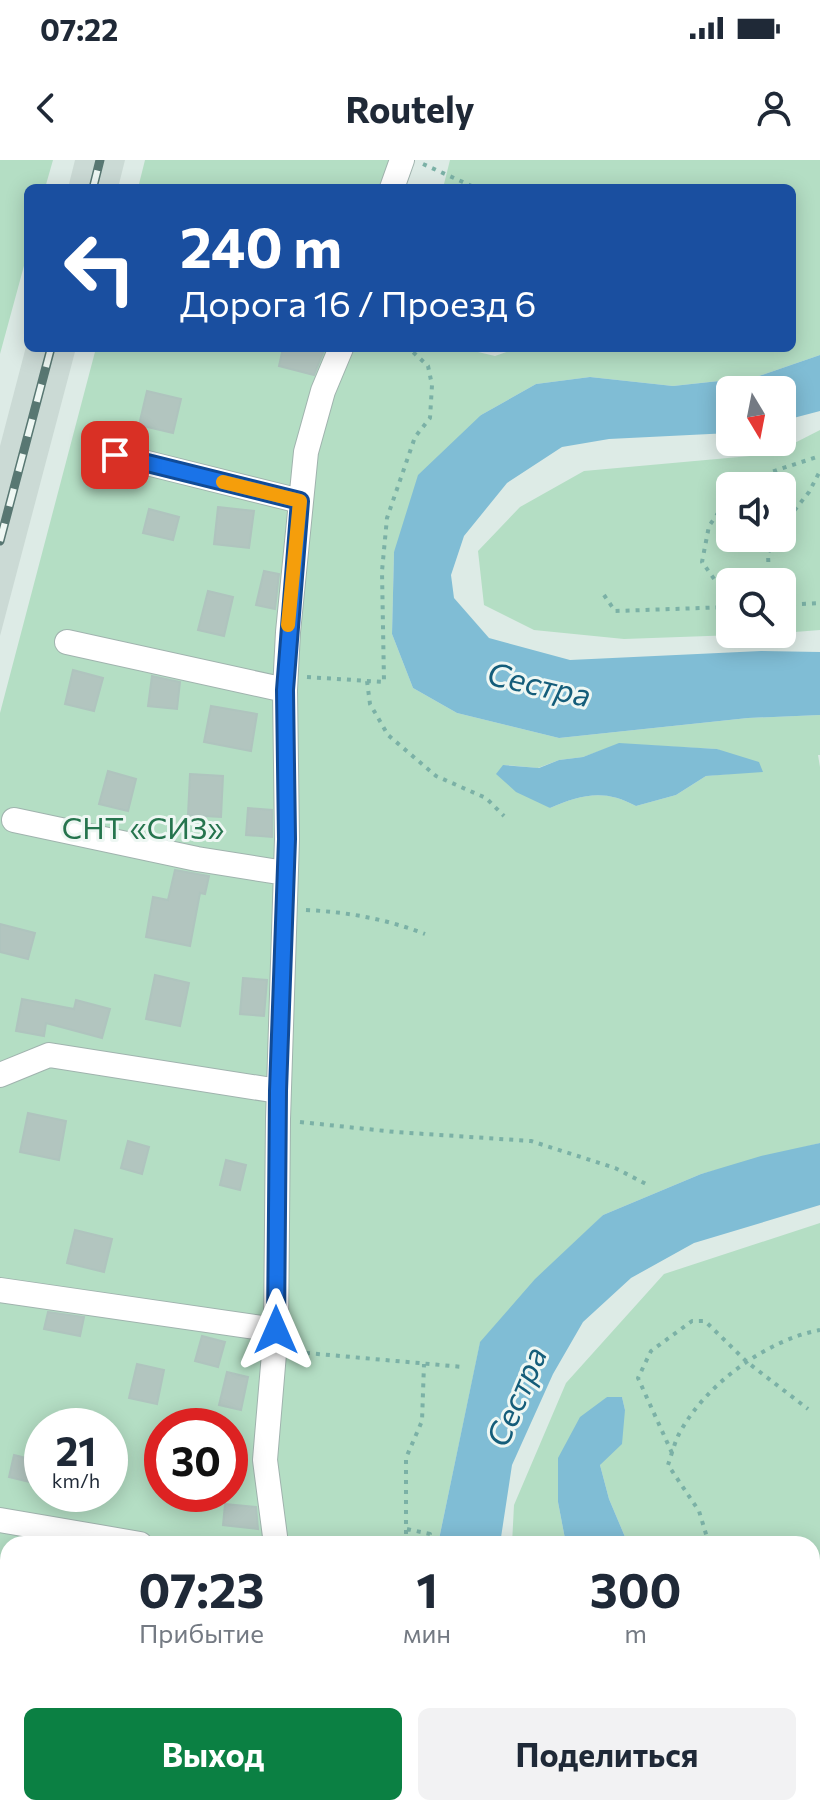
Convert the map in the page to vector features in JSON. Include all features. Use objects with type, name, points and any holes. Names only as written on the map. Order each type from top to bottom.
[{"type":"street","points":[[393,184],[402,160]]},
{"type":"street","points":[[275,1536],[265,1460],[275,1340],[288,632],[306,452],[323,391],[339,352]]},
{"type":"street","points":[[115,455],[300,501]]},
{"type":"street","points":[[67,642],[286,682]]},
{"type":"street","points":[[14,820],[197,859],[285,873]]},
{"type":"street","points":[[0,1075],[49,1055],[278,1091]]},
{"type":"street","points":[[0,1290],[275,1340]]},
{"type":"street","points":[[0,1520],[93,1536]]},
{"type":"path","points":[[413,160],[467,184]]},
{"type":"path","points":[[286,682],[384,682],[382,571],[387,518],[415,437],[430,418],[432,385],[428,366],[413,352]]},
{"type":"path","points":[[771,472],[820,456]]},
{"type":"path","points":[[796,508],[820,471]]},
{"type":"path","points":[[716,516],[709,526],[702,562],[716,583]]},
{"type":"path","points":[[604,595],[615,611],[716,605]]},
{"type":"path","points":[[796,604],[820,603]]},
{"type":"path","points":[[367,681],[370,704],[388,735],[436,776],[486,798],[504,816]]},
{"type":"path","points":[[284,909],[345,912],[398,924],[425,934]]},
{"type":"path","points":[[278,1119],[395,1132],[531,1141],[615,1168],[646,1184]]},
{"type":"path","points":[[672,1453],[638,1378],[651,1351],[692,1321],[705,1321],[747,1362],[808,1409]]},
{"type":"path","points":[[707,1536],[699,1511],[668,1465],[677,1437],[707,1395],[747,1362],[766,1349],[802,1333],[820,1330]]},
{"type":"path","points":[[275,1340],[424,1364],[463,1367]]},
{"type":"path","points":[[407,1536],[406,1458],[422,1421],[424,1364]]},
{"type":"path","points":[[407,1529],[430,1536]]},
{"type":"shaded area","points":[[75,160],[125,160],[119,184],[69,184]]},
{"type":"shaded area","points":[[25,352],[75,352],[0,636],[0,446]]},
{"type":"green space","points":[[0,160],[53,160],[46,184],[24,184],[24,266],[0,354]]},
{"type":"green space","points":[[145,160],[402,160],[393,184],[139,184]]},
{"type":"green space","name":"СНТ «СИЗ»","points":[[450,160],[820,160],[820,355],[759,376],[716,376],[716,381],[673,386],[590,377],[536,384],[481,415],[394,552],[392,634],[413,688],[457,713],[559,738],[748,718],[820,715],[820,1143],[701,1174],[603,1215],[480,1343],[440,1536],[0,1536],[0,713],[95,352],[478,352],[495,356],[506,352],[796,352],[796,184],[444,184]],"holes":[[[619,744],[717,749],[762,771],[706,776],[676,795],[636,806],[614,797],[593,795],[550,808],[504,765],[538,768]]]},
{"type":"green space","points":[[820,430],[820,630],[796,632],[796,568],[716,568],[716,636],[624,639],[534,630],[484,605],[478,551],[520,507],[584,471],[751,456],[796,456],[796,442]]},
{"type":"green space","points":[[820,1223],[820,1536],[625,1536],[609,1499],[600,1465],[625,1410],[622,1397],[607,1397],[558,1502],[564,1536],[512,1536],[514,1505],[566,1383],[664,1274]]},
{"type":"water","points":[[820,355],[820,411],[796,417],[796,376],[759,376]]},
{"type":"water","name":"Сестра","points":[[590,377],[673,386],[716,381],[716,434],[609,439],[562,447],[507,483],[464,536],[451,575],[454,598],[489,638],[570,660],[761,651],[820,652],[820,715],[748,718],[559,738],[457,713],[413,688],[392,634],[394,552],[418,475],[481,415],[536,384]]},
{"type":"water","points":[[619,743],[717,749],[759,762],[763,772],[706,776],[676,795],[636,806],[614,797],[593,795],[550,808],[516,792],[496,774],[503,765],[539,768],[559,760],[583,757]]},
{"type":"water","name":"Сестра","points":[[820,1143],[820,1205],[694,1243],[631,1278],[583,1322],[553,1374],[512,1465],[501,1536],[440,1536],[480,1342],[535,1279],[603,1215],[701,1174]]},
{"type":"water","points":[[607,1397],[622,1397],[625,1410],[622,1444],[600,1465],[609,1499],[625,1536],[564,1536],[558,1502],[558,1458],[580,1417]]},
{"type":"building","points":[[282,352],[323,352],[314,375],[279,366]]},
{"type":"building","points":[[147,391],[181,399],[173,433],[139,425]]},
{"type":"building","points":[[218,507],[254,511],[249,548],[214,544]]},
{"type":"building","points":[[149,509],[179,517],[173,540],[143,533]]},
{"type":"building","points":[[264,571],[279,574],[275,609],[256,605]]},
{"type":"building","points":[[208,591],[233,597],[224,636],[198,630]]},
{"type":"building","points":[[73,670],[103,678],[94,711],[65,704]]},
{"type":"building","points":[[152,676],[180,682],[177,709],[148,706]]},
{"type":"building","points":[[211,706],[257,714],[251,751],[204,742]]},
{"type":"building","points":[[108,771],[136,779],[128,811],[99,804]]},
{"type":"building","points":[[190,774],[223,776],[221,817],[188,815]]},
{"type":"building","points":[[248,808],[272,810],[272,837],[246,835]]},
{"type":"building","points":[[175,870],[209,876],[205,894],[200,893],[190,946],[146,937],[153,897],[168,900]]},
{"type":"building","points":[[0,924],[35,933],[28,959],[0,952]]},
{"type":"building","points":[[155,975],[189,983],[180,1026],[146,1019]]},
{"type":"building","points":[[243,978],[267,980],[264,1016],[240,1014]]},
{"type":"building","points":[[22,999],[74,1009],[76,1000],[110,1009],[102,1038],[46,1023],[44,1036],[16,1031]]},
{"type":"building","points":[[28,1113],[66,1121],[59,1160],[20,1152]]},
{"type":"building","points":[[128,1141],[149,1147],[142,1174],[121,1168]]},
{"type":"building","points":[[226,1160],[246,1165],[240,1190],[220,1185]]},
{"type":"building","points":[[75,1230],[112,1239],[104,1272],[67,1263]]},
{"type":"building","points":[[48,1312],[84,1317],[80,1336],[44,1329]]},
{"type":"building","points":[[202,1336],[225,1342],[218,1367],[195,1361]]},
{"type":"building","points":[[137,1364],[164,1370],[157,1404],[129,1398]]},
{"type":"building","points":[[227,1372],[248,1377],[241,1408],[219,1405]]},
{"type":"building","points":[[14,1455],[24,1458],[24,1481],[9,1477]]},
{"type":"building","points":[[248,1506],[256,1507],[258,1529],[223,1525],[224,1512],[248,1512]]},
{"type":"railway","points":[[94,184],[100,160]]},
{"type":"railway","points":[[0,541],[50,352]]},
{"type":"slow traffic","points":[[223,482],[300,501],[288,625]]},
{"type":"route","points":[[115,455],[300,501],[285,690],[287,839],[278,1091],[276,1330]]}]
